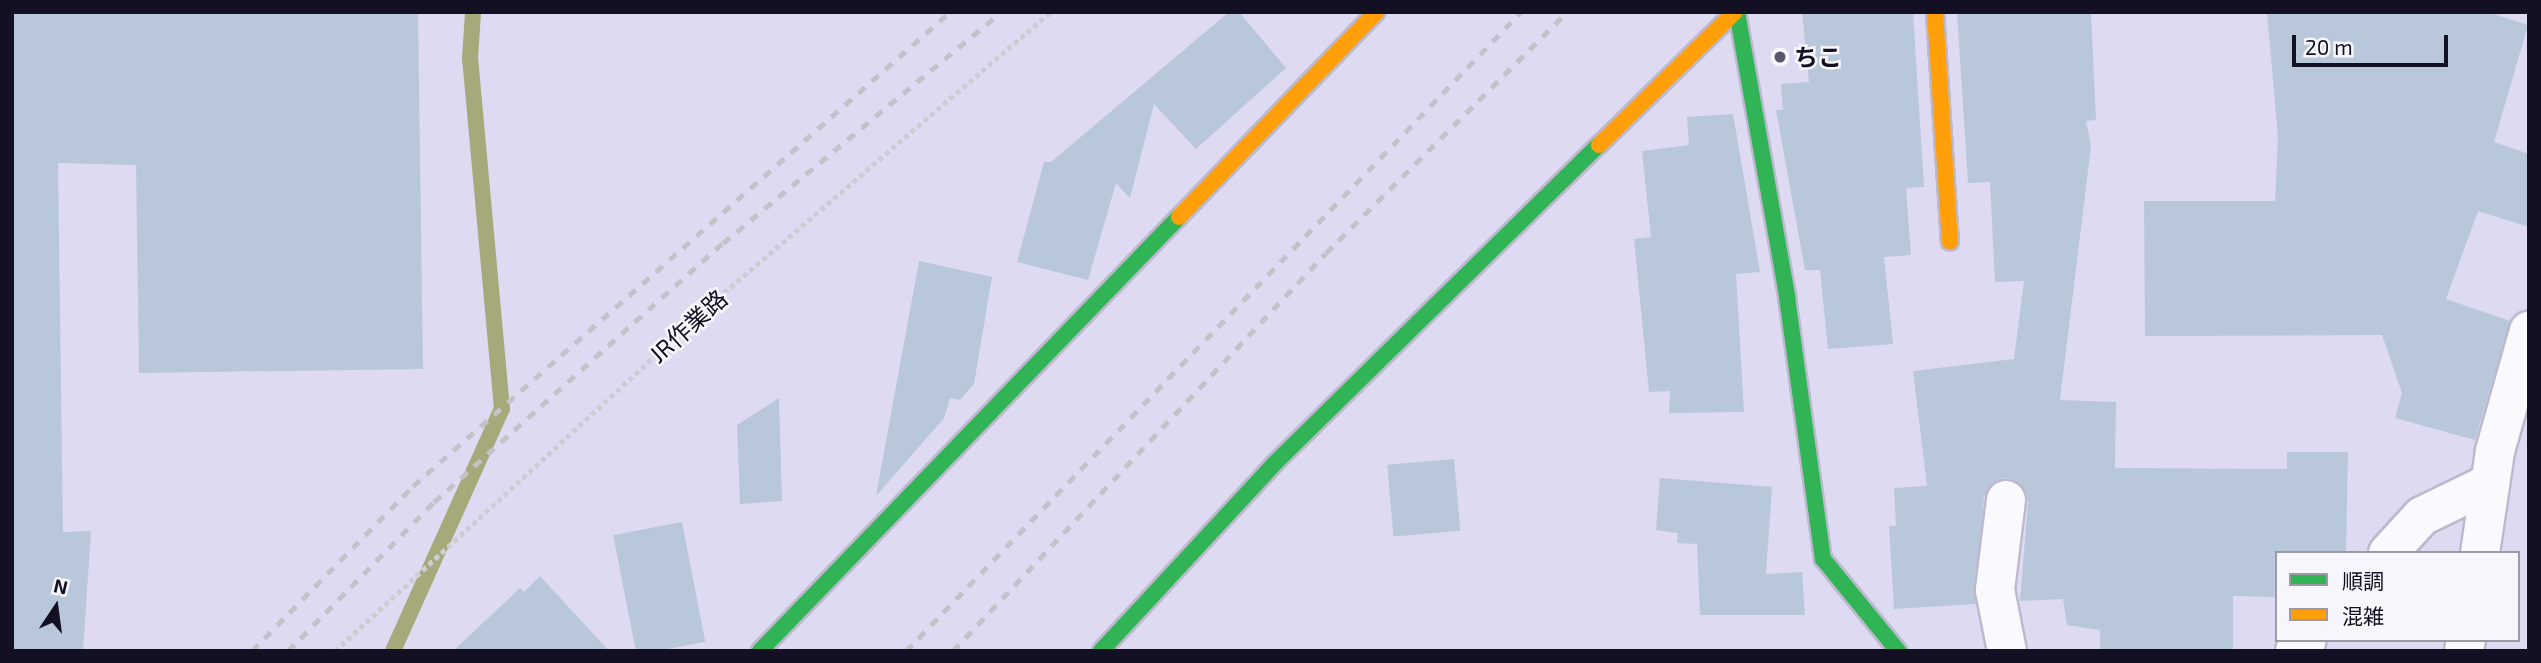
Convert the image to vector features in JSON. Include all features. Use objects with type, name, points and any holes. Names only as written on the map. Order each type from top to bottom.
[{"type":"street","points":[[760,651],[1376,12]]},
{"type":"street","points":[[1101,651],[1274,464],[1736,12]]},
{"type":"street","points":[[1736,12],[1823,559],[1898,651]]},
{"type":"street","points":[[1934,12],[1950,242]]},
{"type":"street","points":[[2480,551],[2490,483],[2529,331]]},
{"type":"street","points":[[2390,551],[2422,516],[2490,483]]},
{"type":"street","points":[[2006,500],[1995,590],[2007,651]]},
{"type":"path","name":"JR作業路","points":[[335,651],[711,304],[1051,12]]},
{"type":"building","points":[[12,12],[418,12],[423,369],[139,373],[136,165],[58,163],[63,532],[91,531],[83,651],[12,651]]},
{"type":"building","points":[[1229,12],[1239,12],[1286,68],[1196,149],[1154,104],[1130,198],[1116,183],[1088,280],[1017,262],[1044,162],[1051,162]]},
{"type":"building","points":[[1802,12],[1913,12],[1924,187],[1906,188],[1911,255],[1884,257],[1893,344],[1828,349],[1820,270],[1805,270],[1776,110],[1783,110],[1781,84],[1809,82]]},
{"type":"building","points":[[1957,12],[2091,12],[2096,120],[2086,121],[2091,146],[2060,400],[2116,402],[2115,468],[2287,469],[2287,452],[2348,452],[2346,551],[2275,551],[2275,597],[2233,596],[2233,651],[2100,651],[2100,630],[2067,625],[2063,599],[2020,601],[2028,502],[2020,483],[2009,478],[1997,480],[1984,497],[1976,604],[1894,609],[1889,526],[1896,526],[1894,488],[1927,486],[1913,371],[2014,359],[2024,281],[1995,282],[1990,182],[1968,183]]},
{"type":"building","points":[[2267,12],[2488,12],[2528,25],[2494,142],[2529,154],[2529,227],[2478,211],[2446,299],[2510,321],[2475,440],[2395,418],[2402,393],[2382,335],[2145,336],[2144,201],[2275,201],[2278,137]]},
{"type":"building","points":[[1733,114],[1760,272],[1736,274],[1744,412],[1669,413],[1670,391],[1649,392],[1634,239],[1651,237],[1642,151],[1689,145],[1687,117]]},
{"type":"building","points":[[919,261],[992,277],[974,384],[960,400],[950,398],[944,418],[876,496]]},
{"type":"building","points":[[779,398],[782,501],[740,504],[737,425]]},
{"type":"building","points":[[1454,459],[1460,531],[1394,537],[1387,465]]},
{"type":"building","points":[[1660,478],[1772,487],[1766,574],[1802,572],[1805,615],[1700,615],[1697,544],[1677,543],[1678,533],[1656,530]]},
{"type":"building","points":[[682,522],[705,642],[658,651],[636,651],[613,535]]},
{"type":"building","points":[[540,576],[609,651],[453,651],[520,588],[524,592]]},
{"type":"waterway","points":[[393,651],[502,409],[470,59],[473,12]]},
{"type":"railway","points":[[252,651],[413,486],[950,12]]},
{"type":"railway","points":[[288,651],[434,502],[723,243],[1001,12]]},
{"type":"railway","points":[[906,651],[1521,12]]},
{"type":"railway","points":[[953,651],[1326,253],[1567,12]]},
{"type":"traffic: fast","points":[[1737,12],[1787,297],[1823,559],[1898,651]]},
{"type":"traffic: fast","points":[[1101,651],[1274,464],[1599,145]]},
{"type":"traffic: fast","points":[[760,651],[1179,217]]},
{"type":"traffic: slow","points":[[1179,217],[1376,12]]},
{"type":"traffic: slow","points":[[1599,145],[1735,12]]},
{"type":"traffic: slow","points":[[1935,12],[1950,242]]},
{"type":"place","name":"ちこ","points":[[1780,57]]}]
